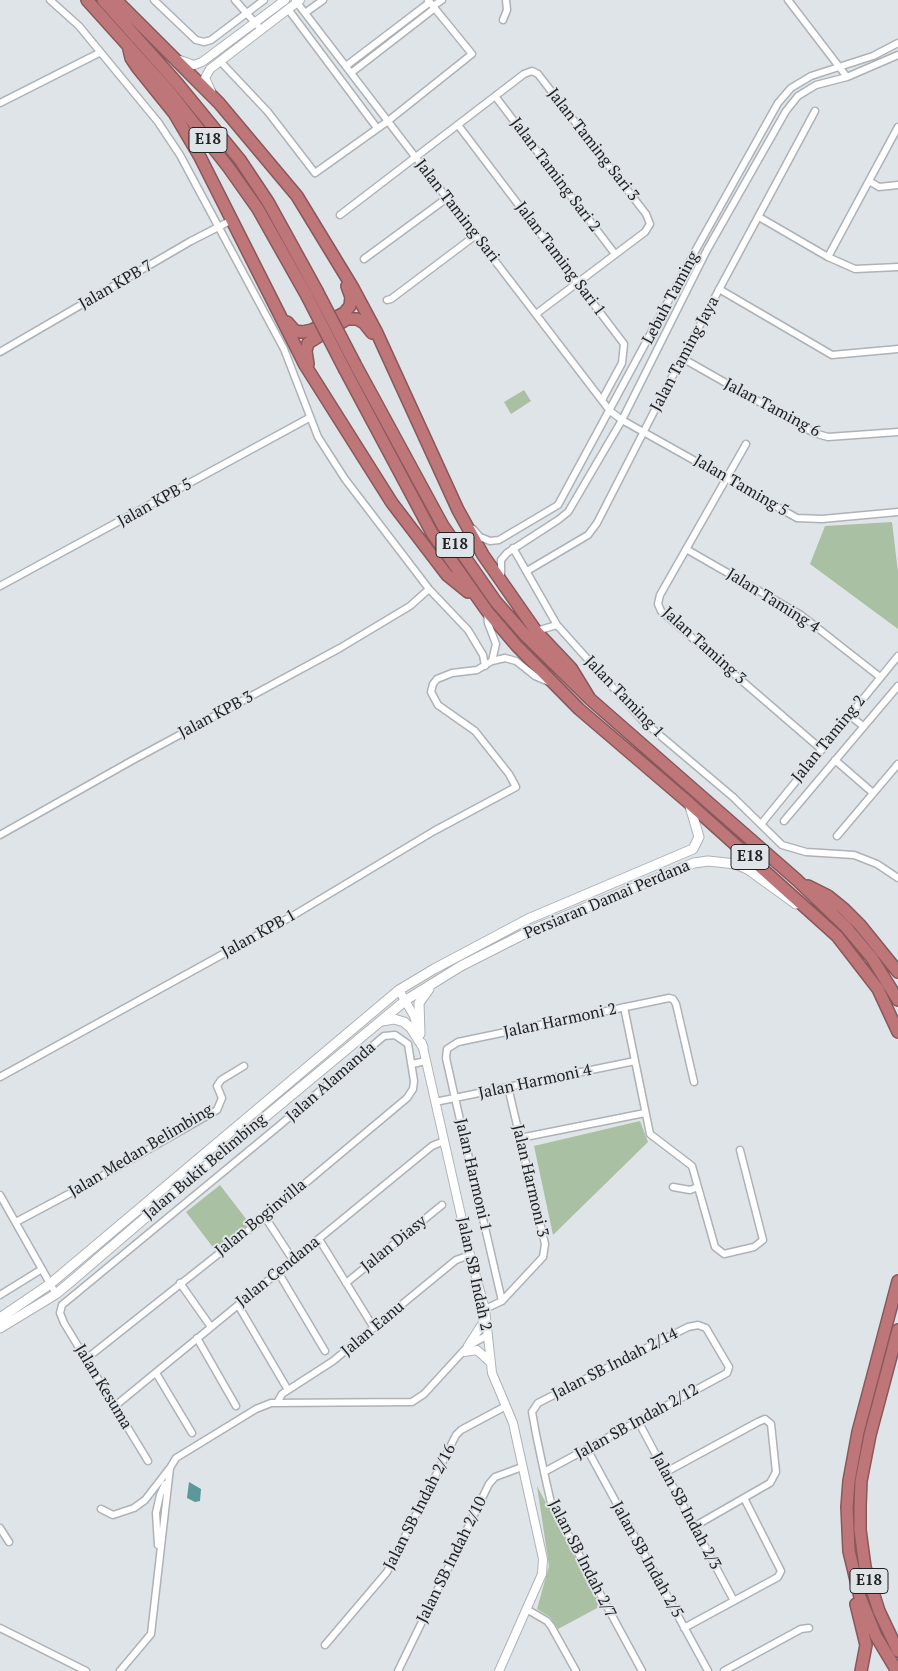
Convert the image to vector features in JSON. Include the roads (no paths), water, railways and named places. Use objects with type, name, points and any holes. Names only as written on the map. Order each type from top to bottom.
[{"type":"highway","name":"E18","points":[[87,0],[180,105],[229,168],[258,209],[312,294]]},
{"type":"highway","name":"E18","points":[[103,0],[177,82],[240,160],[268,202],[432,533],[476,597],[552,683],[579,709],[689,803],[837,936],[878,989],[898,1032]]},
{"type":"highway","points":[[116,0],[219,103],[297,196],[335,256],[362,305],[458,510],[504,587],[536,631],[571,668],[590,699]]},
{"type":"highway","points":[[128,46],[136,68],[170,107],[186,132],[301,357],[392,503],[447,575],[476,597]]},
{"type":"highway","points":[[276,305],[289,325],[295,331],[302,332],[312,330],[344,313],[350,306],[351,297],[335,256]]},
{"type":"highway","points":[[316,382],[308,362],[306,351],[308,343],[347,319],[357,319],[364,323],[384,349]]},
{"type":"highway","name":"E18","points":[[350,367],[443,526],[466,563],[496,602],[526,636],[590,699],[797,880],[845,926],[867,951],[889,982],[898,1000]]},
{"type":"highway","points":[[797,880],[828,896],[844,909],[860,925],[898,972]]},
{"type":"highway","name":"E18","points":[[897,1671],[870,1624],[856,1582],[847,1531],[848,1481],[858,1432],[898,1281]]},
{"type":"highway","name":"E18","points":[[898,1330],[870,1435],[861,1481],[860,1506],[860,1530],[865,1567],[879,1611],[898,1651]]},
{"type":"highway","points":[[856,1582],[856,1607],[866,1646],[861,1671]]},
{"type":"main road","name":"Persiaran Damai Perdana","points":[[399,990],[434,969],[528,919],[688,853],[697,844],[699,837],[689,803]]},
{"type":"main road","name":"Persiaran Damai Perdana","points":[[406,1000],[440,978],[532,930],[694,863],[708,861],[736,864],[749,870],[787,899],[810,911]]},
{"type":"main road","points":[[420,1034],[419,1003],[424,994],[440,978]]},
{"type":"main road","name":"Jalan Bukit Belimbing","points":[[0,1318],[50,1284],[399,990]]},
{"type":"main road","name":"Jalan Bukit Belimbing","points":[[0,1328],[56,1294],[406,1000]]},
{"type":"main road","points":[[380,1021],[394,1019],[404,1022],[411,1028],[423,1047]]},
{"type":"street","points":[[50,0],[79,26],[158,122],[180,156],[284,349],[309,418],[318,437],[345,478],[429,589],[477,643],[485,666],[492,661],[511,658],[535,676],[552,683]]},
{"type":"street","points":[[154,0],[196,40],[204,42],[211,40],[264,0]]},
{"type":"street","points":[[235,0],[258,26]]},
{"type":"street","points":[[219,103],[207,87],[205,78],[210,69],[285,0]]},
{"type":"street","points":[[305,13],[323,0]]},
{"type":"street","points":[[346,66],[431,4],[442,0]]},
{"type":"street","points":[[503,20],[507,10],[506,0]]},
{"type":"street","points":[[788,0],[847,77]]},
{"type":"street","points":[[170,54],[184,63],[194,65],[202,62],[288,9],[297,1]]},
{"type":"street","name":"Jalan Taming Sari","points":[[297,1],[610,411],[622,420]]},
{"type":"street","points":[[220,61],[268,112],[315,173],[388,121],[472,54],[431,4]]},
{"type":"street","points":[[351,73],[431,4]]},
{"type":"street","points":[[288,9],[377,128]]},
{"type":"street","name":"Lebuh Taming","points":[[458,510],[480,537],[490,541],[507,536],[551,511],[564,496],[778,103],[791,88],[811,76],[873,56],[898,43]]},
{"type":"street","points":[[0,103],[100,53]]},
{"type":"street","name":"Lebuh Taming","points":[[504,587],[499,570],[501,560],[513,548],[568,512],[622,420],[707,250],[786,111],[798,96],[816,85],[847,77],[898,55]]},
{"type":"street","name":"Jalan Taming Sari 3","points":[[495,96],[524,74],[532,71],[538,74],[646,214],[650,224],[645,232],[615,254]]},
{"type":"street","points":[[340,215],[495,96]]},
{"type":"street","name":"Jalan Taming Sari 2","points":[[495,96],[615,254]]},
{"type":"street","name":"Jalan Taming Jaya","points":[[526,571],[588,535],[597,523],[682,358],[815,111]]},
{"type":"street","name":"Jalan Taming Sari 1","points":[[458,125],[624,344],[622,363],[602,400]]},
{"type":"street","points":[[828,257],[898,127]]},
{"type":"street","points":[[869,181],[879,187],[898,185]]},
{"type":"street","points":[[364,259],[447,198]]},
{"type":"street","points":[[759,217],[828,257],[855,269],[898,267]]},
{"type":"street","name":"Jalan KPB 7","points":[[0,352],[218,226],[232,220]]},
{"type":"street","points":[[387,300],[391,299],[476,235]]},
{"type":"street","points":[[536,314],[615,254]]},
{"type":"street","points":[[719,289],[832,355],[898,349]]},
{"type":"street","name":"Jalan Taming 6","points":[[682,358],[814,433],[828,437],[898,432]]},
{"type":"street","name":"Jalan KPB 5","points":[[0,586],[309,418]]},
{"type":"street","name":"Jalan Taming 5","points":[[622,420],[796,518],[822,519],[898,512]]},
{"type":"street","name":"Jalan Taming 3","points":[[746,444],[660,595],[658,604],[661,611],[821,749]]},
{"type":"street","name":"Jalan Taming 1","points":[[513,548],[557,625],[643,721],[762,823],[782,845],[793,850],[854,855],[877,864],[898,878]]},
{"type":"street","name":"Jalan Taming 4","points":[[686,549],[801,615],[880,677]]},
{"type":"street","name":"Jalan KPB 3","points":[[0,835],[139,756],[340,648],[410,606],[429,589]]},
{"type":"street","points":[[487,611],[488,623],[496,644],[492,661]]},
{"type":"street","points":[[536,631],[557,625]]},
{"type":"street","name":"Jalan Taming 2","points":[[762,823],[898,656]]},
{"type":"street","name":"Jalan KPB 1","points":[[0,1078],[294,915],[434,831],[516,787],[509,774],[475,731],[438,705],[431,692],[433,684],[444,675],[485,666]]},
{"type":"street","points":[[784,821],[898,686]]},
{"type":"street","points":[[849,715],[863,726]]},
{"type":"street","points":[[835,760],[873,793]]},
{"type":"street","points":[[837,836],[898,764]]},
{"type":"street","name":"Jalan SB Indah 2","points":[[399,990],[406,1000],[420,1034],[470,1255],[485,1309],[490,1362],[494,1382],[513,1423],[543,1568],[528,1610],[499,1671]]},
{"type":"street","name":"Jalan Harmoni 2","points":[[447,1048],[458,1042],[669,998],[673,999],[694,1082]]},
{"type":"street","points":[[624,1007],[650,1134],[692,1166],[715,1247],[724,1254],[754,1247],[763,1240],[740,1150]]},
{"type":"street","name":"Jalan Alamanda","points":[[60,1313],[62,1306],[68,1298],[280,1125],[384,1036],[395,1035],[408,1044],[412,1064]]},
{"type":"street","name":"Jalan Harmoni 1","points":[[447,1048],[446,1058],[502,1301]]},
{"type":"street","points":[[412,1064],[426,1061]]},
{"type":"street","name":"Jalan Harmoni 4","points":[[435,1102],[635,1061]]},
{"type":"street","name":"Jalan Boginvilla","points":[[86,1359],[265,1217],[406,1098],[413,1089],[412,1064]]},
{"type":"street","name":"Jalan Medan Belimbing","points":[[16,1222],[217,1110],[222,1098],[218,1086],[221,1080],[244,1066]]},
{"type":"street","name":"Jalan Harmoni 3","points":[[485,1309],[502,1301],[543,1256],[545,1244],[508,1087]]},
{"type":"street","points":[[520,1138],[645,1113]]},
{"type":"street","name":"Jalan Cendana","points":[[115,1406],[432,1146],[444,1142]]},
{"type":"street","points":[[673,1187],[690,1190],[698,1187]]},
{"type":"street","points":[[0,1195],[56,1294]]},
{"type":"street","name":"Jalan Diasy","points":[[346,1283],[442,1205]]},
{"type":"street","points":[[265,1217],[293,1260]]},
{"type":"street","points":[[319,1239],[374,1328]]},
{"type":"street","name":"Jalan Eanu","points":[[277,1403],[278,1398],[288,1390],[334,1362],[456,1260],[470,1255]]},
{"type":"street","points":[[0,1295],[42,1269]]},
{"type":"street","points":[[278,1272],[325,1351]]},
{"type":"street","points":[[180,1283],[212,1327]]},
{"type":"street","points":[[238,1305],[288,1390]]},
{"type":"street","name":"Jalan Kesuma","points":[[60,1313],[148,1461]]},
{"type":"street","points":[[100,1509],[113,1515],[134,1508],[145,1500],[176,1458],[256,1409],[277,1403],[412,1402],[424,1394],[466,1349],[486,1317]]},
{"type":"street","name":"Jalan SB Indah 2/12","points":[[544,1472],[729,1370],[706,1328],[702,1325]]},
{"type":"street","name":"Jalan SB Indah 2/14","points":[[532,1412],[538,1403],[688,1327],[702,1325]]},
{"type":"street","points":[[466,1349],[488,1335]]},
{"type":"street","points":[[197,1338],[236,1406]]},
{"type":"street","points":[[466,1349],[477,1350],[490,1362]]},
{"type":"street","points":[[156,1373],[192,1432]]},
{"type":"street","name":"Jalan SB Indah 2/16","points":[[325,1645],[387,1572],[456,1436],[461,1430],[506,1406]]},
{"type":"street","name":"Jalan SB Indah 2/7","points":[[532,1412],[551,1503],[642,1671]]},
{"type":"street","name":"Jalan SB Indah 2/3","points":[[638,1421],[734,1601]]},
{"type":"street","points":[[666,1472],[758,1422],[769,1421],[774,1447],[776,1472],[774,1478],[770,1483],[694,1526]]},
{"type":"street","name":"Jalan SB Indah 2/5","points":[[587,1449],[708,1671]]},
{"type":"street","name":"Jalan SB Indah 2/10","points":[[398,1671],[489,1484],[495,1477],[522,1467]]},
{"type":"street","points":[[120,1671],[151,1634],[159,1548],[170,1468]]},
{"type":"street","points":[[684,1628],[778,1577],[781,1571],[744,1498]]},
{"type":"street","points":[[0,1528],[9,1542]]},
{"type":"street","points":[[528,1610],[546,1620],[551,1626],[576,1671]]},
{"type":"street","points":[[0,1628],[86,1671]]},
{"type":"street","points":[[724,1671],[801,1629],[809,1628]]},
{"type":"water","points":[[189,1482],[201,1489],[200,1501],[195,1502],[187,1498]]}]
